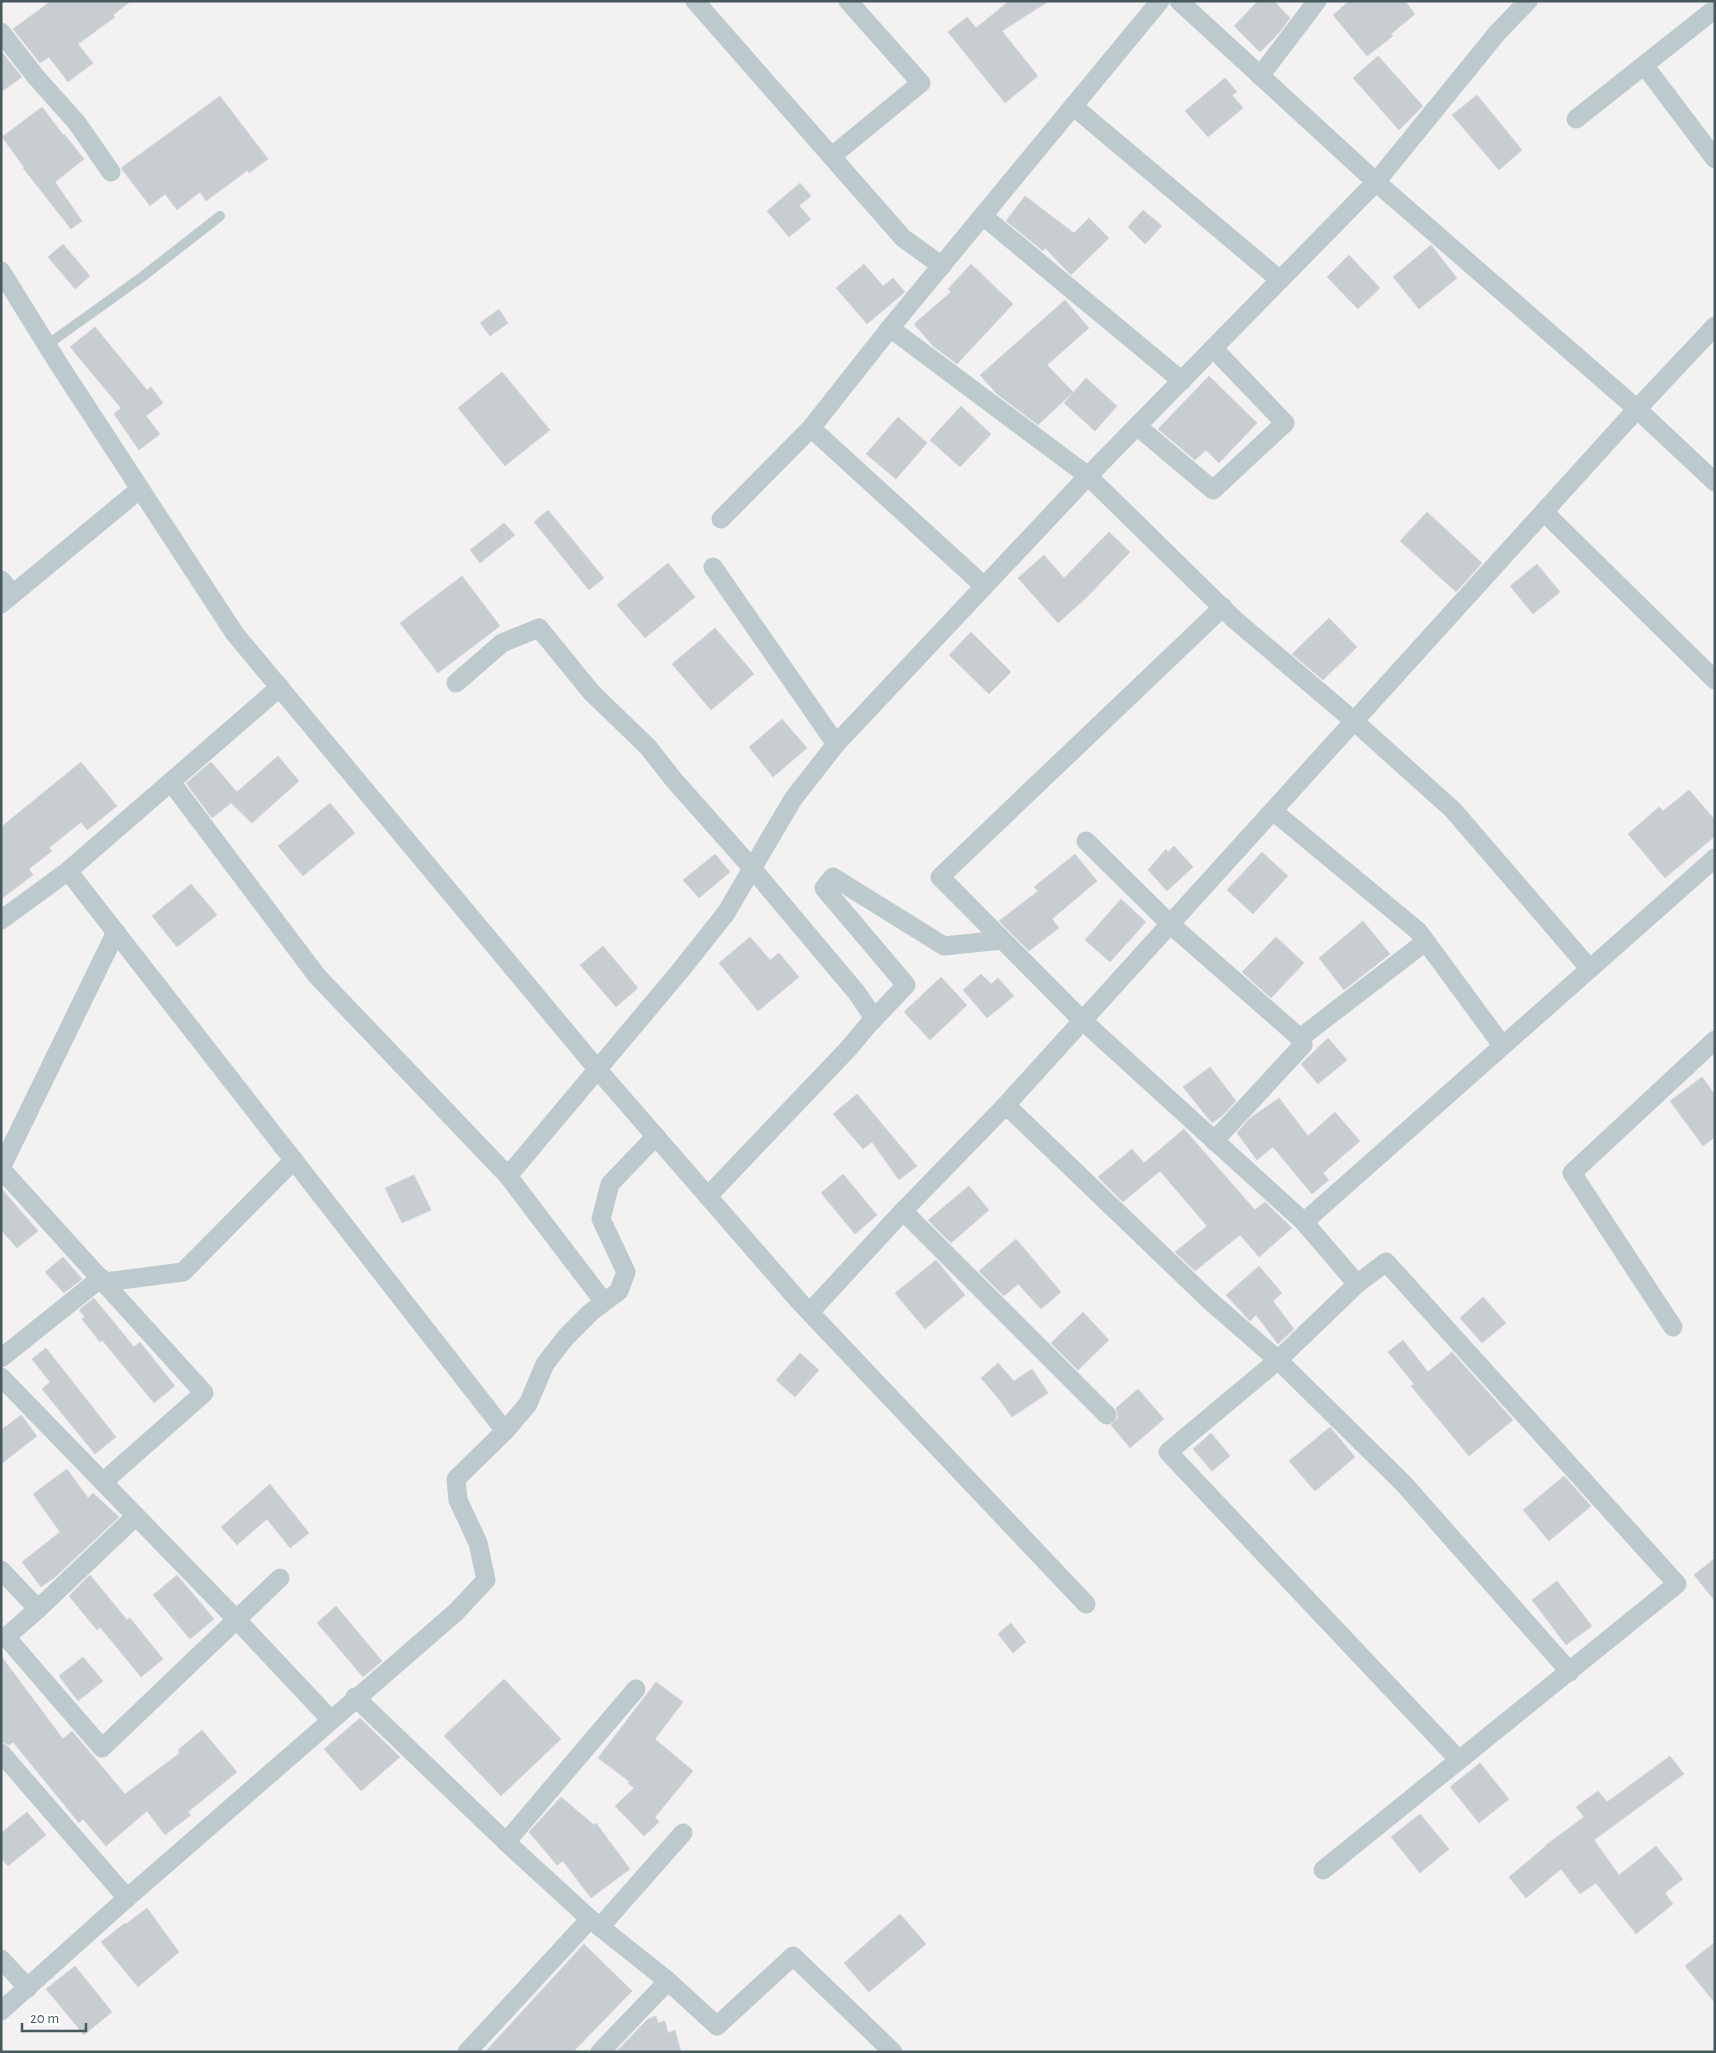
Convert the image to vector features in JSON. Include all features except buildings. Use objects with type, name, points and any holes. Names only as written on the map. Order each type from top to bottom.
[{"type":"street","points":[[695,1],[904,238],[942,266]]},
{"type":"street","points":[[832,156],[921,83],[848,1]]},
{"type":"street","points":[[721,519],[811,428],[890,328],[1160,1]]},
{"type":"street","points":[[1180,1],[1376,182],[1637,409],[1715,482]]},
{"type":"street","points":[[1260,76],[1317,1]]},
{"type":"street","points":[[508,1176],[598,1070],[726,913],[793,799],[836,744],[1088,476],[1376,182],[1498,32],[1528,1]]},
{"type":"street","points":[[1576,119],[1709,10]]},
{"type":"street","points":[[1,32],[77,123],[111,172]]},
{"type":"street","points":[[1644,65],[1715,159]]},
{"type":"street","points":[[1074,106],[1280,280]]},
{"type":"street","points":[[983,216],[1182,381]]},
{"type":"street","points":[[1,271],[235,634],[598,1070],[708,1196],[810,1312],[1086,1604]]},
{"type":"street","points":[[810,1312],[903,1211],[1006,1105],[1637,409],[1715,326]]},
{"type":"street","points":[[890,328],[1088,476],[1235,620],[1354,721],[1453,810],[1589,968]]},
{"type":"street","points":[[1137,426],[1213,490],[1285,424],[1213,348]]},
{"type":"street","points":[[811,428],[984,586]]},
{"type":"street","points":[[5,593],[140,489]]},
{"type":"street","points":[[1544,512],[1715,680]]},
{"type":"street","points":[[713,567],[836,744]]},
{"type":"street","points":[[1222,608],[940,877],[1082,1021],[1304,1222],[1358,1284]]},
{"type":"street","points":[[456,683],[502,643],[539,628],[592,693],[648,747],[673,779],[752,868],[857,993],[874,1018],[872,1021]]},
{"type":"street","points":[[1,920],[68,871],[280,687]]},
{"type":"street","points":[[171,782],[317,976],[508,1176],[604,1302]]},
{"type":"street","points":[[1272,811],[1418,931],[1502,1045]]},
{"type":"street","points":[[1086,841],[1170,924],[1300,1038],[1303,1045],[1214,1141]]},
{"type":"street","points":[[1304,1222],[1715,858]]},
{"type":"street","points":[[68,871],[505,1431]]},
{"type":"street","points":[[708,1196],[849,1048],[906,985],[824,888],[833,877],[944,946],[1002,940]]},
{"type":"street","points":[[103,1482],[204,1393],[1,1168],[116,932]]},
{"type":"street","points":[[1300,1038],[1426,942]]},
{"type":"street","points":[[1673,1327],[1572,1173],[1715,1040]]},
{"type":"street","points":[[1006,1105],[1209,1300],[1278,1360],[1404,1484],[1570,1672]]},
{"type":"street","points":[[1,2011],[355,1698],[456,1612],[486,1580],[478,1543],[458,1500],[456,1479],[505,1431],[528,1404],[545,1364],[566,1338],[591,1312],[619,1291],[626,1272],[601,1219],[610,1184],[656,1136]]},
{"type":"street","points":[[1,1358],[103,1280],[182,1272],[294,1160]]},
{"type":"street","points":[[903,1211],[1107,1415]]},
{"type":"street","points":[[1323,1870],[1677,1584],[1386,1262],[1358,1284],[1278,1360],[1168,1452],[1459,1760]]},
{"type":"street","points":[[1,1377],[236,1619],[331,1720]]},
{"type":"street","points":[[136,1516],[38,1609],[6,1636],[102,1748],[280,1578]]},
{"type":"street","points":[[1,1570],[38,1609]]},
{"type":"street","points":[[506,1842],[636,1689]]},
{"type":"street","points":[[355,1698],[506,1842],[595,1923],[668,1981],[717,2026],[793,1956],[893,2052]]},
{"type":"street","points":[[1,1753],[127,1898]]},
{"type":"street","points":[[467,2052],[683,1833]]},
{"type":"street","points":[[1,1959],[28,1988]]},
{"type":"street","points":[[600,2052],[668,1981]]},
{"type":"lane","points":[[47,345],[142,277],[220,216]]}]
